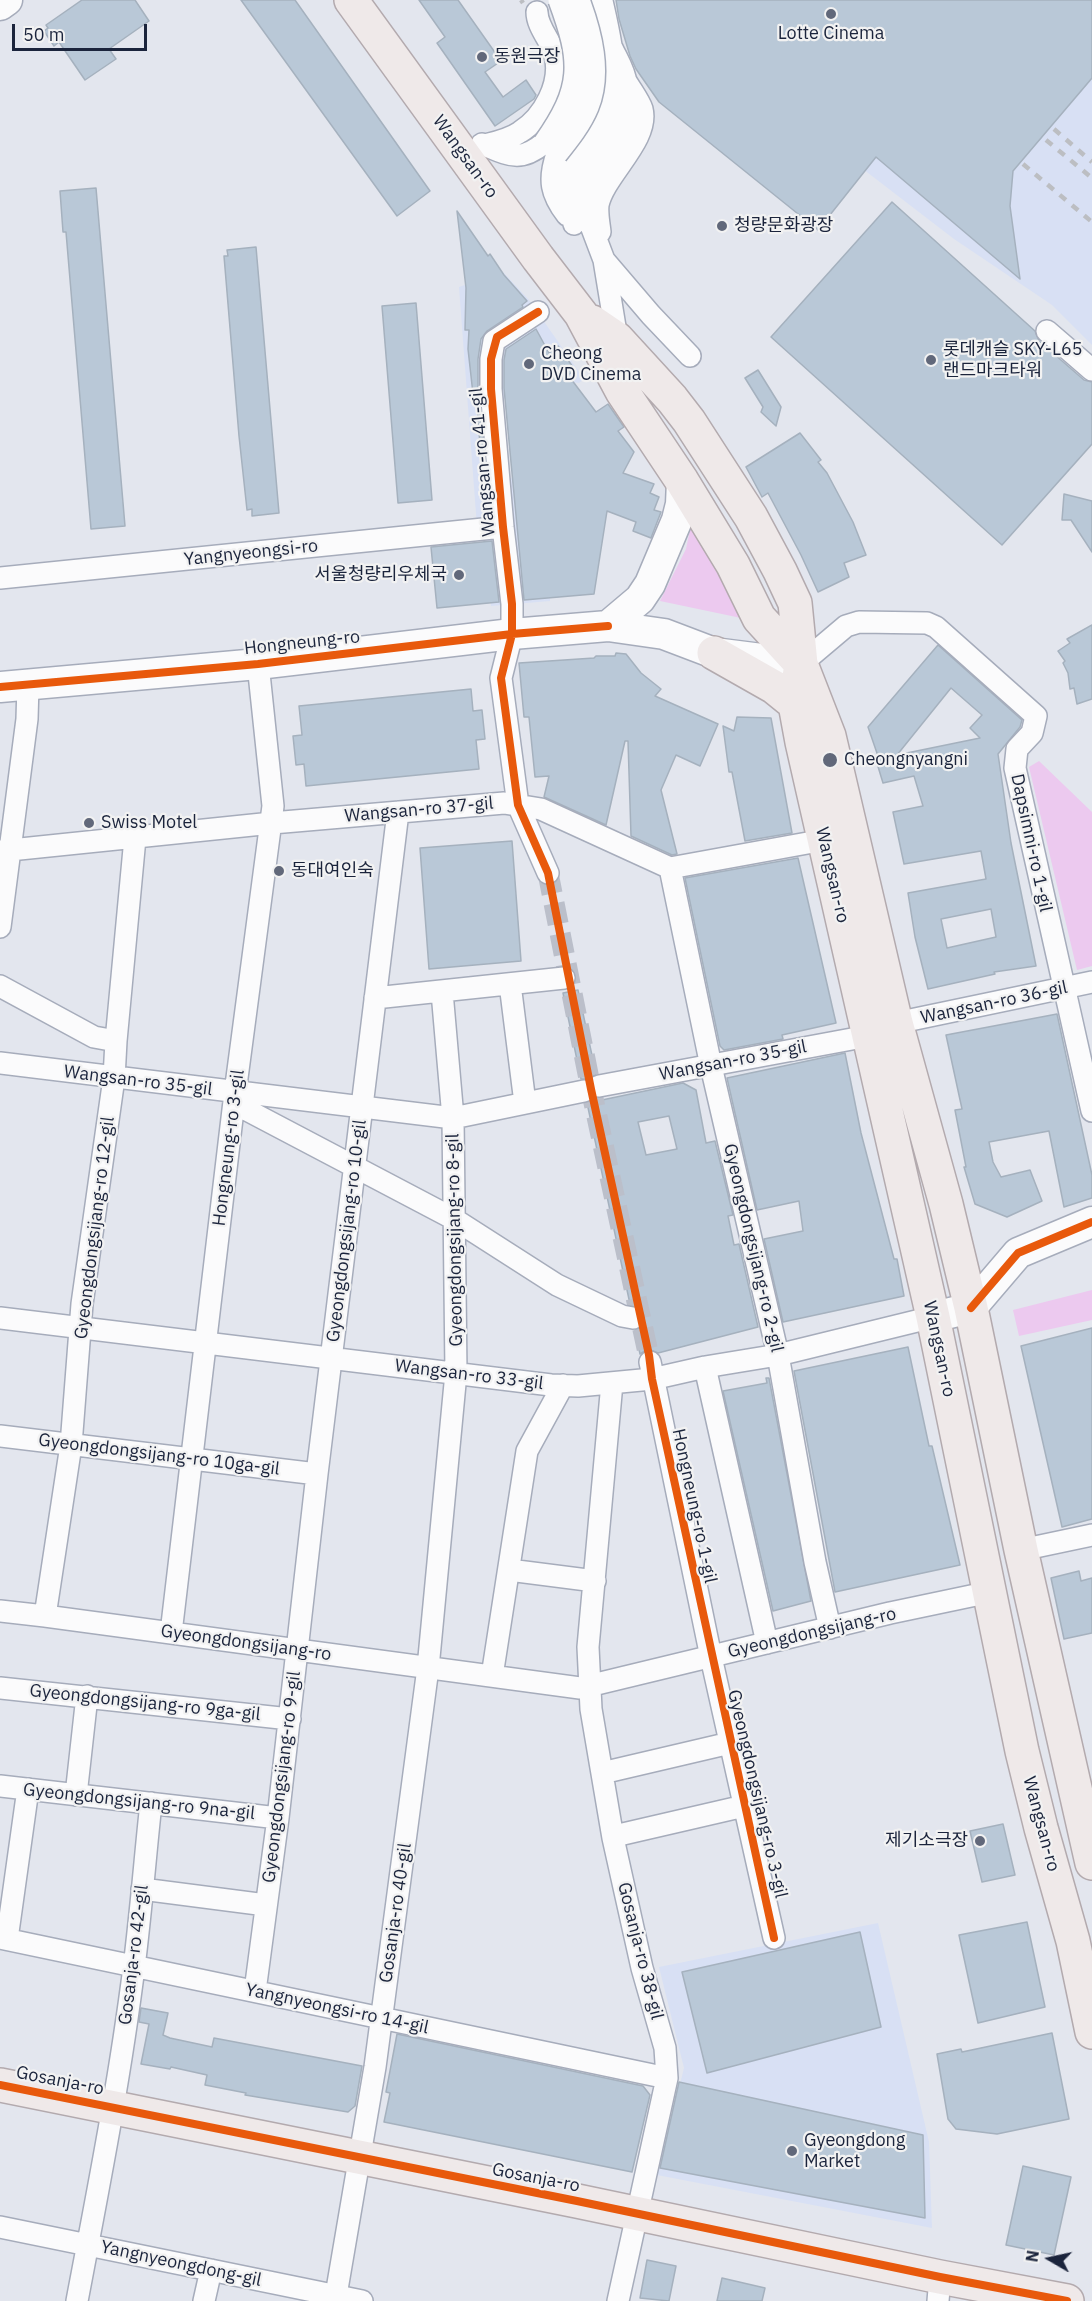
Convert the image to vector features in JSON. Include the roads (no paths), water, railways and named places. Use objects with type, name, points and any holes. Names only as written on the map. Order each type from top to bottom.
[{"type":"main road","points":[[0,5],[7,0]]},
{"type":"main road","name":"Wangsan-ro","points":[[351,0],[581,314],[622,391],[682,481],[733,565],[759,618],[801,664],[829,736],[933,1317],[1022,1750],[1073,1941],[1092,2032]]},
{"type":"main road","name":"Wangsan-ro","points":[[581,314],[617,339],[689,421],[756,526],[795,603],[801,664],[795,704],[824,840],[882,1030],[946,1204],[971,1308],[1021,1550],[1091,1850]]},
{"type":"main road","points":[[608,626],[640,599],[650,584],[677,520],[681,504],[682,481]]},
{"type":"main road","name":"Hongneung-ro","points":[[14,686],[258,664],[512,634],[608,626],[664,634],[714,653],[801,664]]},
{"type":"main road","points":[[714,653],[774,687],[795,704]]},
{"type":"main road","points":[[933,1317],[971,1308],[1018,1253],[1092,1222]]},
{"type":"main road","name":"Gosanja-ro","points":[[0,2085],[638,2214],[939,2289],[1067,2301]]},
{"type":"street","points":[[559,0],[569,31],[576,68],[568,105],[551,148],[556,201],[651,315],[690,356]]},
{"type":"street","points":[[447,131],[512,156],[526,156],[551,148],[582,120],[593,89],[593,54],[579,0]]},
{"type":"street","points":[[574,224],[569,201],[570,180],[606,115],[614,77],[612,48],[602,1]]},
{"type":"street","points":[[485,145],[512,136],[524,129],[538,115],[550,97],[555,82],[556,63],[537,12]]},
{"type":"street","points":[[612,48],[626,81],[642,109],[638,135],[608,182],[598,204],[604,260],[617,339]]},
{"type":"street","points":[[604,260],[582,202],[591,175],[621,127],[626,81]]},
{"type":"street","name":"Wangsan-ro 41-gil","points":[[512,634],[512,604],[491,389],[491,359],[497,338],[538,312]]},
{"type":"street","points":[[1047,331],[1092,370]]},
{"type":"street","name":"Yangnyeongsi-ro","points":[[0,578],[503,527]]},
{"type":"street","name":"Dapsimni-ro 1-gil","points":[[801,664],[846,626],[859,622],[931,624],[1036,716],[1032,733],[1017,749],[1015,768],[1092,1112]]},
{"type":"street","points":[[512,634],[501,678],[518,806],[548,873]]},
{"type":"street","name":"Hongneung-ro 3-gil","points":[[171,1633],[235,1093],[272,823],[273,806],[258,664]]},
{"type":"street","points":[[0,927],[5,851],[27,719],[14,686]]},
{"type":"street","name":"Wangsan-ro 37-gil","points":[[5,851],[272,823],[504,803],[541,809],[670,868]]},
{"type":"street","name":"Gyeongdongsijang-ro 10-gil","points":[[296,1650],[399,812]]},
{"type":"street","name":"Gyeongdongsijang-ro 12-gil","points":[[45,1616],[71,1445],[82,1304],[114,1078],[135,838]]},
{"type":"street","points":[[670,868],[824,840]]},
{"type":"street","name":"Gyeongdongsijang-ro 2-gil","points":[[670,868],[711,1066],[778,1355],[815,1562],[830,1628]]},
{"type":"street","points":[[375,998],[564,978]]},
{"type":"street","name":"Wangsan-ro 36-gil","points":[[882,1030],[1092,982]]},
{"type":"street","points":[[510,984],[525,1103]]},
{"type":"street","points":[[0,986],[94,1037],[116,1041]]},
{"type":"street","name":"Gyeongdongsijang-ro 8-gil","points":[[428,1668],[456,1373],[453,1118],[442,992]]},
{"type":"street","name":"Wangsan-ro 35-gil","points":[[0,1063],[453,1118],[882,1030]]},
{"type":"street","points":[[235,1093],[243,1108],[454,1219],[557,1285],[622,1316],[633,1318]]},
{"type":"street","name":"Wangsan-ro 33-gil","points":[[0,1318],[563,1385],[612,1383],[651,1370],[705,1367],[778,1355],[933,1317]]},
{"type":"street","points":[[705,1367],[767,1643]]},
{"type":"street","name":"Hongneung-ro 1-gil","points":[[651,1370],[711,1657]]},
{"type":"street","name":"Gosanja-ro 38-gil","points":[[612,1383],[588,1647],[591,1709],[613,1839],[642,1968],[665,2048],[668,2078],[618,2301]]},
{"type":"street","points":[[492,1677],[527,1451],[563,1385]]},
{"type":"street","name":"Gyeongdongsijang-ro 10ga-gil","points":[[0,1436],[317,1474]]},
{"type":"street","points":[[1021,1550],[1092,1535]]},
{"type":"street","points":[[509,1570],[594,1581]]},
{"type":"street","name":"Gyeongdongsijang-ro","points":[[0,1611],[580,1688],[990,1592]]},
{"type":"street","name":"Gyeongdongsijang-ro 9-gil","points":[[255,1991],[290,1719],[296,1650]]},
{"type":"street","name":"Gyeongdongsijang-ro 3-gil","points":[[711,1657],[774,1938]]},
{"type":"street","name":"Gosanja-ro 40-gil","points":[[335,2298],[382,2018],[428,1668]]},
{"type":"street","name":"Gyeongdongsijang-ro 9ga-gil","points":[[0,1688],[290,1719]]},
{"type":"street","points":[[76,1795],[87,1696]]},
{"type":"street","name":"Gyeongdongsijang-ro 3-gil","points":[[602,1773],[730,1743]]},
{"type":"street","name":"Gyeongdongsijang-ro 9na-gil","points":[[0,1786],[278,1818]]},
{"type":"street","name":"Yangnyeongsi-ro 14-gil","points":[[28,1789],[3,1939],[668,2078]]},
{"type":"street","name":"Gosanja-ro 42-gil","points":[[77,2301],[113,2107],[134,1967],[151,1803]]},
{"type":"street","name":"Gyeongdongsijang-ro 3-gil","points":[[613,1839],[623,1834],[744,1806]]},
{"type":"street","name":"Gyeongdongsijang-ro 9-gil","points":[[142,1889],[266,1905]]},
{"type":"street","name":"Yangnyeongdong-gil","points":[[0,2227],[335,2298],[362,2301]]},
{"type":"street","points":[[204,2301],[211,2270]]},
{"type":"tunnel","points":[[548,873],[591,1089],[650,1362]]},
{"type":"railway","points":[[1054,129],[1092,162]]},
{"type":"railway","points":[[1046,140],[1092,178]]},
{"type":"railway","points":[[1023,164],[1092,222]]},
{"type":"place","name":"Lotte Cinema","points":[[831,14]]},
{"type":"place","name":"동원극장","points":[[482,57]]},
{"type":"place","name":"청량문화광장","points":[[722,226]]},
{"type":"place","name":"롯데캐슬 SKY-L65 랜드마크타워","points":[[931,360]]},
{"type":"place","name":"Cheong DVD Cinema","points":[[529,364]]},
{"type":"place","name":"서울청량리우체국","points":[[459,575]]},
{"type":"place","name":"Cheongnyangni","points":[[830,760]]},
{"type":"place","name":"Swiss Motel","points":[[89,823]]},
{"type":"place","name":"동대여인숙","points":[[279,871]]},
{"type":"place","name":"제기소극장","points":[[980,1841]]},
{"type":"place","name":"Gyeongdong Market","points":[[792,2151]]}]
